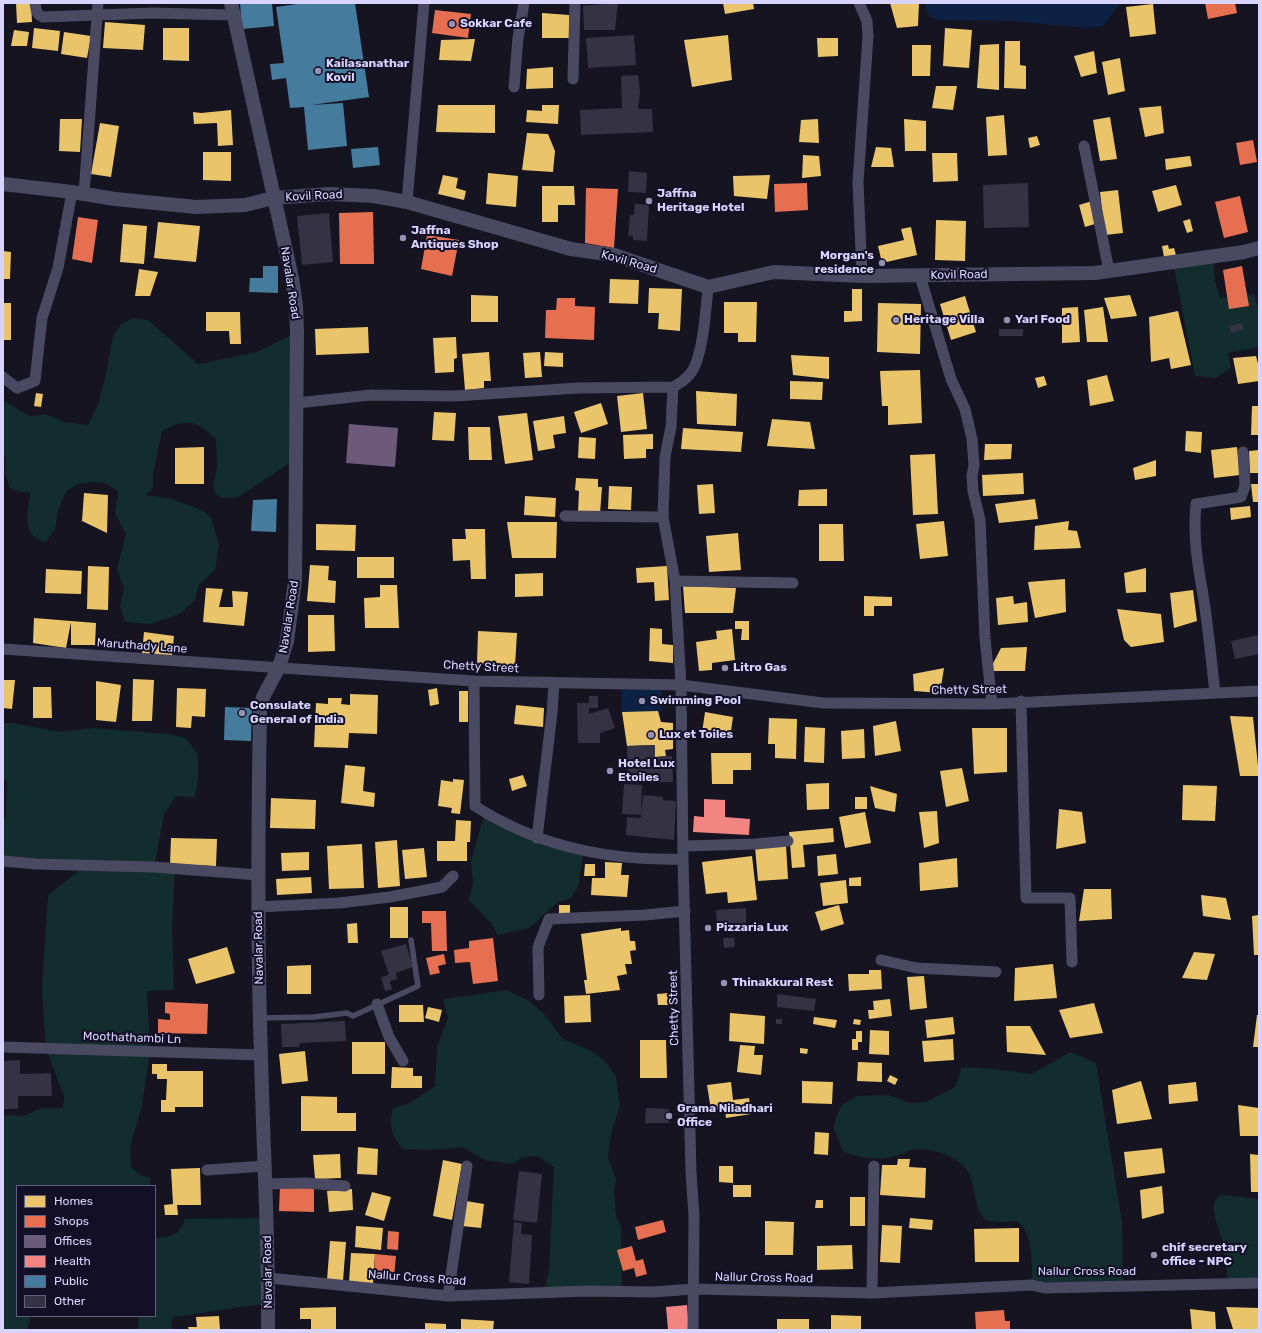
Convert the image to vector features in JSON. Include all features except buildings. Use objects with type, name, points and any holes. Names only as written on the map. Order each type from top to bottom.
[{"type":"street","points":[[36,3],[36,12],[39,16],[43,17],[232,9]]},
{"type":"street","points":[[3,377],[17,388],[35,381],[42,318],[58,268],[78,193],[87,144],[99,15],[98,3]]},
{"type":"street","points":[[407,202],[424,3]]},
{"type":"street","points":[[514,88],[518,38],[524,3]]},
{"type":"street","points":[[573,79],[575,3]]},
{"type":"street","points":[[859,3],[867,22],[868,36],[858,182],[862,276]]},
{"type":"street","name":"Navalar Road","points":[[232,9],[242,48],[273,198],[292,278],[296,305],[296,580],[288,641],[279,667],[263,698],[260,710],[258,908],[260,1055],[269,1278],[268,1330]]},
{"type":"street","points":[[1084,146],[1109,271]]},
{"type":"street","name":"Kovil Road","points":[[3,184],[115,199],[196,207],[245,205],[273,198],[329,194],[374,196],[407,202],[571,249],[614,255],[708,287],[774,272],[862,276],[1095,273],[1244,252],[1259,248]]},
{"type":"street","points":[[920,276],[951,379],[965,409],[972,439],[974,465],[972,476],[973,491],[980,520],[985,633],[992,704]]},
{"type":"street","points":[[297,403],[371,395],[455,396],[578,388],[673,388],[691,373],[696,362],[703,330],[708,287]]},
{"type":"street","points":[[673,388],[671,427],[665,456],[663,517],[675,581],[681,685]]},
{"type":"street","points":[[1215,693],[1202,590],[1197,566],[1194,522],[1196,504],[1241,498],[1245,486],[1243,452]]},
{"type":"street","points":[[565,516],[663,517]]},
{"type":"street","points":[[675,581],[793,583]]},
{"type":"street","name":"Maruthady Lane","points":[[3,649],[279,667]]},
{"type":"street","name":"Chetty Street","points":[[279,667],[474,681],[681,685],[823,703],[992,704],[1021,701],[1259,691]]},
{"type":"street","points":[[474,681],[475,806],[492,817],[537,838],[567,846],[649,860],[683,859]]},
{"type":"street","points":[[537,838],[552,713],[554,683]]},
{"type":"street","name":"Chetty Street","points":[[681,685],[683,859],[691,1172],[694,1216],[693,1330]]},
{"type":"street","points":[[1021,701],[1026,898],[1070,898],[1072,962]]},
{"type":"street","points":[[683,846],[756,844],[788,841]]},
{"type":"street","points":[[3,861],[36,864],[154,867],[259,875]]},
{"type":"street","points":[[258,908],[339,903],[390,897],[442,887],[453,876]]},
{"type":"street","points":[[539,995],[538,947],[549,919],[645,916],[685,911]]},
{"type":"street","points":[[881,960],[917,968],[996,972]]},
{"type":"street","points":[[377,1004],[389,1037],[403,1061]]},
{"type":"street","name":"Moothathambi Ln","points":[[3,1047],[260,1055]]},
{"type":"street","points":[[207,1170],[265,1166]]},
{"type":"street","points":[[448,1296],[467,1166]]},
{"type":"street","points":[[872,1293],[874,1166]]},
{"type":"street","points":[[266,1184],[305,1183],[346,1186]]},
{"type":"street","name":"Nallur Cross Road","points":[[269,1278],[448,1296],[588,1291],[653,1292],[694,1289],[872,1293],[1032,1285],[1045,1288],[1259,1283]]},
{"type":"lane","points":[[260,1018],[314,1017],[347,1013],[353,1016],[418,986],[411,940]]},
{"type":"green space","points":[[1213,257],[1215,281],[1220,298],[1254,294],[1259,313],[1259,347],[1228,353],[1231,368],[1215,378],[1195,376],[1173,262]]},
{"type":"green space","points":[[133,318],[148,320],[198,364],[257,352],[297,332],[297,458],[238,497],[222,498],[215,493],[213,487],[217,467],[216,439],[202,428],[190,423],[178,424],[162,431],[153,473],[153,488],[146,495],[172,499],[204,511],[211,518],[219,545],[215,570],[199,585],[195,600],[180,614],[150,624],[125,622],[120,606],[124,588],[117,569],[126,534],[115,514],[118,491],[104,483],[91,482],[78,484],[66,491],[58,511],[55,529],[45,543],[37,539],[32,534],[27,522],[30,492],[20,492],[10,488],[5,473],[6,457],[3,454],[3,400],[29,416],[45,414],[65,422],[88,425],[98,404],[105,379],[113,336],[121,324]]},
{"type":"green space","points":[[3,723],[14,723],[59,732],[93,728],[168,734],[186,738],[198,755],[198,779],[195,797],[176,796],[164,815],[154,867],[175,869],[172,928],[174,990],[147,991],[150,1051],[142,1106],[130,1147],[131,1167],[141,1175],[151,1178],[150,1185],[16,1185],[16,1317],[31,1317],[27,1330],[3,1330],[3,1115],[24,1116],[40,1108],[63,1108],[64,1096],[46,1048],[42,989],[48,895],[85,866],[3,861],[3,822],[6,816],[7,783],[3,779]]},
{"type":"green space","points":[[485,812],[584,849],[578,887],[570,899],[558,902],[529,928],[498,935],[491,923],[469,900],[473,883],[471,861]]},
{"type":"green space","points":[[507,990],[529,1001],[544,1014],[563,1039],[589,1050],[605,1061],[616,1077],[620,1106],[611,1134],[608,1157],[616,1179],[614,1190],[616,1216],[621,1226],[622,1291],[544,1292],[549,1270],[554,1167],[537,1156],[523,1157],[512,1164],[484,1160],[463,1147],[433,1150],[403,1149],[396,1140],[392,1130],[391,1120],[393,1108],[412,1102],[435,1086],[437,1047],[448,1018],[443,999]]},
{"type":"green space","points":[[1070,1052],[1096,1063],[1122,1222],[1123,1286],[1032,1285],[1031,1250],[1026,1233],[1022,1226],[1016,1221],[993,1222],[982,1217],[977,1205],[970,1175],[967,1170],[951,1157],[935,1151],[926,1150],[913,1150],[893,1157],[879,1159],[861,1157],[843,1152],[834,1128],[835,1119],[841,1106],[857,1096],[889,1095],[910,1103],[926,1102],[955,1087],[962,1067],[1032,1074]]},
{"type":"green space","points":[[1221,1195],[1259,1199],[1259,1283],[1229,1284],[1222,1243],[1214,1210],[1215,1200]]},
{"type":"green space","points":[[267,1218],[269,1303],[174,1317],[171,1322],[172,1330],[138,1330],[139,1317],[156,1317],[156,1236],[157,1238],[175,1234],[178,1232],[185,1219]]},
{"type":"water","points":[[925,3],[1120,3],[1103,26],[1090,28],[1012,21],[943,20],[931,18],[925,8]]},
{"type":"water","name":"Swimming Pool","points":[[662,689],[662,711],[622,712],[622,690]]},
{"type":"place","name":"Sokkar Cafe","points":[[452,24]]},
{"type":"place","name":"Kailasanathar Kovil","points":[[318,71]]},
{"type":"place","name":"Jaffna Heritage Hotel","points":[[649,201]]},
{"type":"place","name":"Jaffna Antiques Shop","points":[[403,238]]},
{"type":"place","name":"Morgan's residence","points":[[882,263]]},
{"type":"place","name":"Heritage Villa","points":[[896,320]]},
{"type":"place","name":"Yarl Food","points":[[1007,320]]},
{"type":"place","name":"Litro Gas","points":[[725,668]]},
{"type":"place","name":"Swimming Pool","points":[[642,701]]},
{"type":"place","name":"Consulate General of India","points":[[242,713]]},
{"type":"place","name":"Lux et Toiles","points":[[651,735]]},
{"type":"place","name":"Hotel Lux Etoiles","points":[[610,771]]},
{"type":"place","name":"Pizzaria Lux","points":[[708,928]]},
{"type":"place","name":"Thinakkural Rest","points":[[724,983]]},
{"type":"place","name":"Grama Niladhari Office","points":[[669,1116]]},
{"type":"place","name":"chif secretary office - NPC","points":[[1154,1255]]}]
